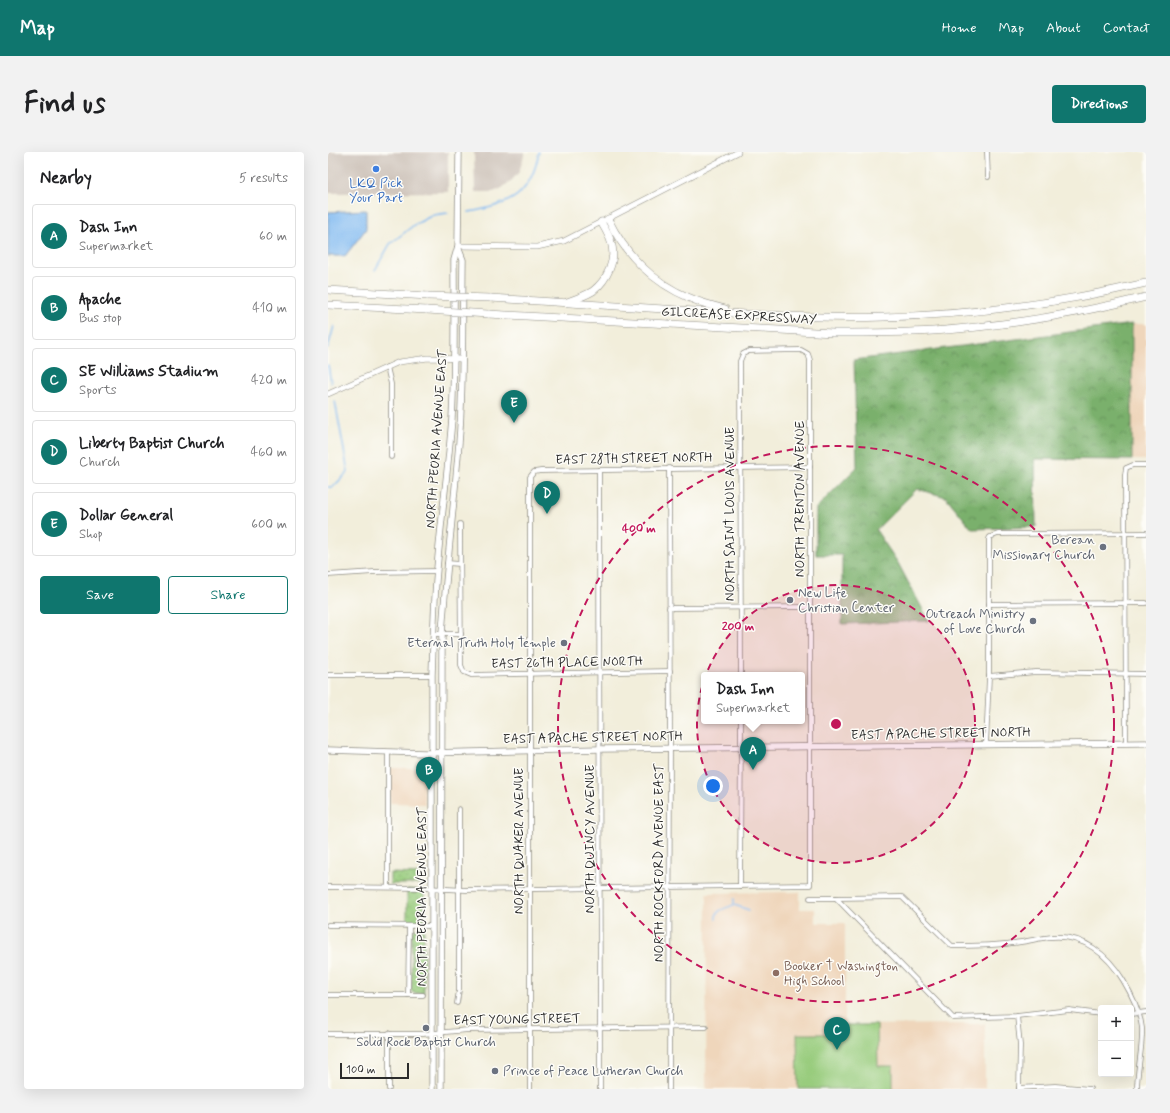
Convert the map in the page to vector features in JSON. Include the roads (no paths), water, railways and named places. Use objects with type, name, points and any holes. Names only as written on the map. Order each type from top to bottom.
[{"type":"highway","points":[[564,303],[592,292],[602,283],[608,274],[612,262],[612,248],[604,221]]},
{"type":"highway","points":[[604,221],[641,266],[658,280],[689,298],[738,313]]},
{"type":"highway","name":"GILCREASE EXPRESSWAY","points":[[328,290],[853,318],[956,313],[1052,302],[1146,283]]},
{"type":"highway","name":"GILCREASE EXPRESSWAY","points":[[330,306],[427,310],[833,333],[883,333],[935,331],[1026,321],[1085,311],[1146,297]]},
{"type":"main road","name":"NORTH PEORIA AVENUE EAST","points":[[432,1089],[433,634],[437,571],[448,478],[454,359],[454,260],[458,246],[459,152]]},
{"type":"main road","name":"NORTH PEORIA AVENUE EAST","points":[[441,1089],[442,634],[447,563],[459,442],[463,260],[458,246]]},
{"type":"main road","name":"EAST APACHE STREET NORTH","points":[[328,750],[433,753],[811,746],[1146,743]]},
{"type":"street","points":[[458,246],[497,248],[542,246],[564,241],[738,152]]},
{"type":"street","points":[[987,152],[988,177]]},
{"type":"street","name":"NORTH TRENTON AVENUE","points":[[740,886],[810,885],[811,746],[810,360],[808,354],[801,350],[749,351],[743,354]]},
{"type":"street","name":"NORTH SAINT LOUIS AVENUE","points":[[741,672],[740,361],[743,354]]},
{"type":"street","points":[[328,394],[399,362],[412,360],[462,359]]},
{"type":"street","points":[[387,367],[391,384],[390,457]]},
{"type":"street","points":[[1126,743],[1124,478],[1126,468],[1133,465],[1146,465]]},
{"type":"street","name":"EAST 28TH STREET NORTH","points":[[532,474],[541,470],[810,467]]},
{"type":"street","name":"NORTH ROCKFORD AVENUE EAST","points":[[669,468],[669,1089]]},
{"type":"street","name":"NORTH QUINCY AVENUE","points":[[599,470],[600,1089]]},
{"type":"street","name":"NORTH QUAKER AVENUE","points":[[530,1089],[529,482],[532,474]]},
{"type":"street","points":[[433,634],[462,634],[460,524]]},
{"type":"street","points":[[986,745],[989,676],[988,541],[990,537],[998,534],[1146,533]]},
{"type":"street","points":[[447,563],[460,564]]},
{"type":"street","points":[[328,576],[374,572],[437,571]]},
{"type":"street","points":[[989,604],[1146,603]]},
{"type":"street","points":[[669,608],[810,606]]},
{"type":"street","name":"EAST 26TH PLACE NORTH","points":[[462,634],[461,667],[464,672],[471,675],[670,671]]},
{"type":"street","points":[[989,676],[1036,672],[1146,674]]},
{"type":"street","points":[[328,675],[432,675]]},
{"type":"street","points":[[328,887],[441,888],[460,890],[740,886],[741,724]]},
{"type":"street","points":[[388,752],[388,887]]},
{"type":"street","points":[[457,1003],[460,990],[460,809]]},
{"type":"street","points":[[810,898],[902,897],[952,946],[1013,944],[1060,936],[1070,937],[1097,950],[1113,966],[1133,998],[1139,1013],[1142,1029],[1137,1089]]},
{"type":"street","points":[[836,898],[953,1018],[1017,1016],[1069,1010],[1098,1014]]},
{"type":"street","points":[[328,926],[432,926]]},
{"type":"street","points":[[408,926],[408,995]]},
{"type":"street","points":[[328,995],[422,995]]},
{"type":"street","points":[[1134,1014],[1146,1012]]},
{"type":"street","points":[[1017,1016],[1020,1045],[1019,1089],[1055,1086],[1090,1089]]},
{"type":"street","name":"EAST YOUNG STREET","points":[[328,1034],[432,1033],[468,1030],[706,1027]]},
{"type":"street","points":[[389,1033],[389,1089]]},
{"type":"water","points":[[366,210],[366,229],[345,256],[328,256],[328,212]]},
{"type":"waterway","points":[[469,212],[496,206],[507,202],[516,196],[530,179],[539,152]]},
{"type":"waterway","points":[[375,270],[390,244],[414,225],[433,215],[448,213]]},
{"type":"waterway","points":[[328,348],[334,326]]},
{"type":"waterway","points":[[328,365],[331,383]]},
{"type":"waterway","points":[[328,487],[333,487],[348,472],[335,401]]},
{"type":"waterway","points":[[716,919],[719,911],[734,905],[734,899]]},
{"type":"waterway","points":[[734,905],[749,910]]},
{"type":"place","name":"LKQ Pick Your Part","points":[[376,169]]},
{"type":"place","name":"Dollar General","points":[[514,423]]},
{"type":"place","name":"Liberty Baptist Church","points":[[547,514]]},
{"type":"place","name":"Berean Missionary Church","points":[[1103,547]]},
{"type":"place","name":"New Life Christian Center","points":[[790,600]]},
{"type":"place","name":"Outreach Ministry of Love Church","points":[[1033,621]]},
{"type":"place","name":"Eternal Truth Holy Temple","points":[[564,643]]},
{"type":"place","name":"Dash Inn","points":[[753,770]]},
{"type":"place","name":"Apache","points":[[429,790]]},
{"type":"place","name":"Booker T Washington High School","points":[[776,973]]},
{"type":"place","name":"Solid Rock Baptist Church","points":[[426,1028]]},
{"type":"place","name":"SE Williams Stadium","points":[[837,1050]]},
{"type":"place","name":"Prince of Peace Lutheran Church","points":[[495,1071]]}]
